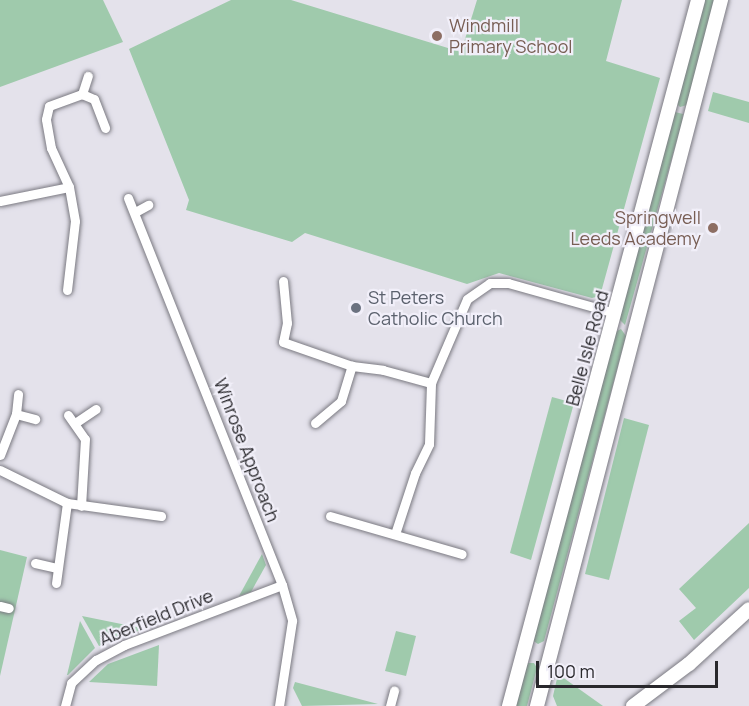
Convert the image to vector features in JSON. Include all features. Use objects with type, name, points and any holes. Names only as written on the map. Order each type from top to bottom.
[{"type":"street","name":"Belle Isle Road","points":[[509,706],[698,0]]},
{"type":"street","points":[[537,706],[721,0]]},
{"type":"street","points":[[82,93],[88,76]]},
{"type":"street","points":[[67,290],[75,222],[69,187],[51,148],[46,119],[49,106],[82,93],[94,99],[105,128]]},
{"type":"street","points":[[0,201],[69,187]]},
{"type":"street","name":"Winrose Approach","points":[[129,198],[137,211],[282,585],[292,621],[279,706]]},
{"type":"street","points":[[137,211],[148,205]]},
{"type":"street","points":[[283,281],[287,323],[283,342],[352,366],[383,370],[431,384]]},
{"type":"street","points":[[394,534],[415,473],[429,444],[431,384],[445,355],[459,312],[467,299],[490,283],[508,283],[615,313]]},
{"type":"street","points":[[315,423],[341,401],[352,366]]},
{"type":"street","points":[[0,455],[16,414],[18,393]]},
{"type":"street","points":[[75,423],[96,409]]},
{"type":"street","points":[[16,414],[34,419]]},
{"type":"street","points":[[68,415],[85,439],[81,506]]},
{"type":"street","points":[[0,470],[67,503],[161,516]]},
{"type":"street","points":[[56,583],[67,503]]},
{"type":"street","points":[[330,516],[462,554]]},
{"type":"street","points":[[35,563],[57,567]]},
{"type":"street","name":"Aberfield Drive","points":[[65,706],[71,683],[96,660],[124,645],[282,585]]},
{"type":"street","points":[[639,705],[689,664],[749,609]]},
{"type":"street","points":[[524,650],[550,657]]},
{"type":"street","points":[[390,706],[394,691]]},
{"type":"green space","points":[[0,0],[103,0],[123,42],[0,87]]},
{"type":"green space","points":[[231,0],[291,0],[461,52],[477,0],[622,0],[606,61],[660,78],[600,296],[592,298],[499,273],[467,284],[305,233],[292,242],[186,210],[189,200],[129,49]]},
{"type":"green space","points":[[702,0],[715,0],[687,105],[680,107],[676,103]]},
{"type":"green space","points":[[713,92],[749,102],[749,123],[708,111]]},
{"type":"green space","points":[[675,112],[683,114],[682,122],[625,325],[619,319]]},
{"type":"green space","points":[[621,329],[626,336],[544,641],[538,644],[532,640],[615,332]]},
{"type":"green space","points":[[552,397],[574,403],[531,560],[510,553]]},
{"type":"green space","points":[[624,418],[649,425],[609,580],[585,574]]},
{"type":"green space","points":[[749,523],[749,588],[694,640],[679,621],[696,608],[679,589]]},
{"type":"green space","points":[[0,550],[27,557],[0,676]]},
{"type":"green space","points":[[262,554],[266,565],[251,592],[239,596]]},
{"type":"green space","points":[[82,616],[141,628],[141,630],[99,646]]},
{"type":"green space","points":[[80,621],[95,648],[67,675]]},
{"type":"green space","points":[[396,631],[416,636],[406,676],[385,671]]},
{"type":"green space","points":[[159,645],[157,686],[89,682],[108,664]]},
{"type":"green space","points":[[528,663],[534,663],[537,668],[527,706],[515,706]]},
{"type":"green space","points":[[558,674],[603,706],[557,706],[553,696]]},
{"type":"green space","points":[[295,682],[378,704],[302,706],[293,688]]},
{"type":"place","name":"Windmill Primary School","points":[[437,36]]},
{"type":"place","name":"Springwell Leeds Academy","points":[[713,228]]},
{"type":"place","name":"St Peters Catholic Church","points":[[356,308]]}]
